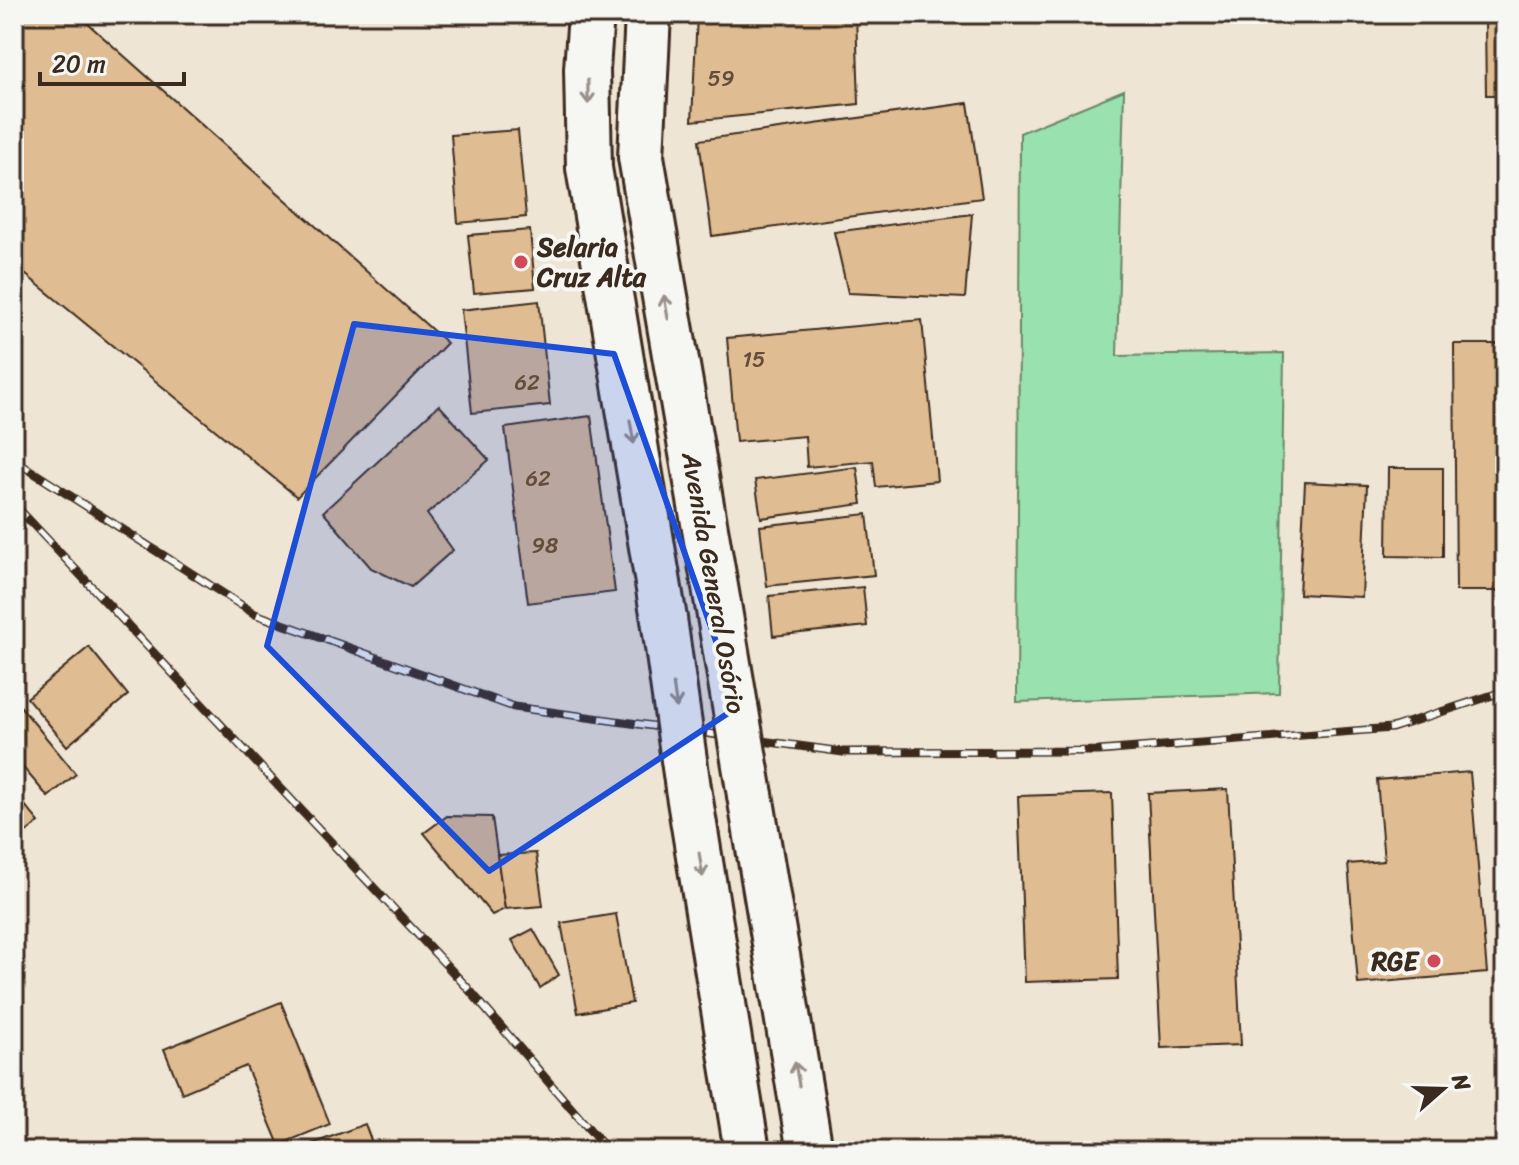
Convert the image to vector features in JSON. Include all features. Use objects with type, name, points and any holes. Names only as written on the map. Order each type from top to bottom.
[{"type":"main road","name":"Avenida General Osório","points":[[591,14],[587,69],[589,168],[664,619],[747,1151]]},
{"type":"main road","name":"Avenida General Osório","points":[[648,14],[641,157],[810,1151]]},
{"type":"main road","points":[[622,373],[676,366]]},
{"type":"highlighted area","points":[[354,324],[614,354],[739,706],[489,871],[267,646]]},
{"type":"green space","points":[[1124,90],[1117,356],[1284,353],[1279,693],[1017,702],[1020,133]]},
{"type":"building","points":[[14,14],[77,14],[447,343],[297,497],[14,265]]},
{"type":"building","points":[[697,14],[856,14],[859,104],[692,121]]},
{"type":"building","points":[[1485,20],[1505,20],[1505,95],[1486,95]]},
{"type":"building","points":[[968,103],[982,198],[712,236],[699,140]]},
{"type":"building","points":[[518,130],[526,217],[458,223],[451,135]]},
{"type":"building","points":[[972,214],[965,298],[848,293],[834,232]]},
{"type":"building","points":[[530,230],[535,288],[474,293],[468,235]]},
{"type":"building","points":[[539,301],[550,405],[472,413],[461,310]]},
{"type":"building","points":[[922,320],[937,481],[876,487],[873,461],[807,467],[805,436],[736,442],[727,338]]},
{"type":"building","points":[[1454,344],[1505,344],[1505,591],[1456,591]]},
{"type":"building","points":[[439,405],[489,460],[427,514],[453,550],[411,587],[371,568],[323,512]]},
{"type":"building","points":[[591,416],[615,592],[528,603],[505,428]]},
{"type":"building","points":[[857,467],[862,504],[761,518],[755,480]]},
{"type":"building","points":[[1388,468],[1443,468],[1443,557],[1387,556]]},
{"type":"building","points":[[1305,482],[1367,485],[1362,597],[1299,594]]},
{"type":"building","points":[[867,514],[874,575],[767,586],[760,526]]},
{"type":"building","points":[[863,587],[867,626],[773,636],[769,596]]},
{"type":"building","points":[[89,647],[128,695],[67,746],[27,698]]},
{"type":"building","points":[[16,701],[76,774],[48,797],[14,757]]},
{"type":"building","points":[[1470,772],[1487,973],[1358,984],[1348,864],[1384,861],[1377,780]]},
{"type":"building","points":[[1228,789],[1241,1045],[1161,1048],[1148,793]]},
{"type":"building","points":[[14,792],[39,822],[14,842]]},
{"type":"building","points":[[1112,793],[1118,979],[1025,982],[1018,796]]},
{"type":"building","points":[[447,816],[492,817],[505,909],[492,915],[424,833]]},
{"type":"building","points":[[536,853],[543,906],[505,909],[497,855]]},
{"type":"building","points":[[616,914],[632,1003],[578,1013],[561,923]]},
{"type":"building","points":[[533,929],[559,975],[540,988],[512,940]]},
{"type":"building","points":[[281,1002],[330,1124],[279,1145],[246,1066],[182,1093],[164,1049]]},
{"type":"building","points":[[365,1124],[375,1151],[293,1151]]},
{"type":"railway","points":[[14,460],[255,614],[514,707],[843,752],[1099,751],[1392,728],[1505,691]]},
{"type":"railway","points":[[14,504],[465,985],[608,1151]]},
{"type":"place","name":"Selaria Cruz Alta","points":[[521,262]]},
{"type":"place","name":"RGE","points":[[1434,961]]}]
